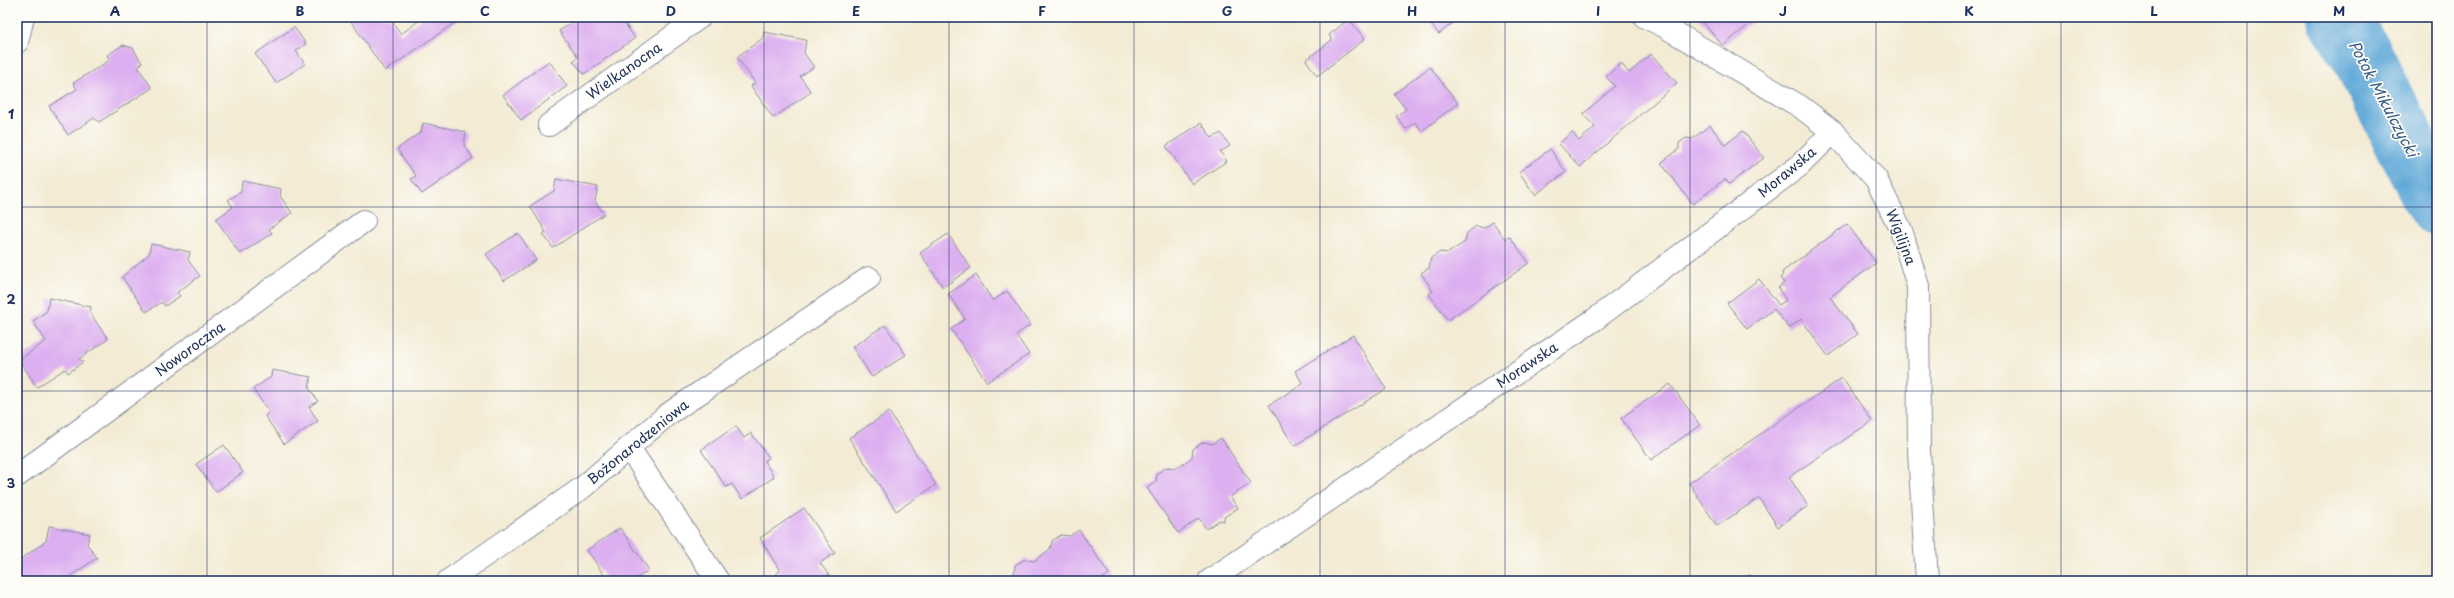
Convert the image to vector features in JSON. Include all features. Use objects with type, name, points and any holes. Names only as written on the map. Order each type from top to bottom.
[{"type":"street","points":[[17,42],[23,17]]},
{"type":"street","name":"Wielkanocna","points":[[549,125],[700,17]]},
{"type":"street","name":"Wigilijna","points":[[1645,17],[1782,96],[1833,132],[1876,179],[1901,230],[1918,286],[1919,451],[1927,581]]},
{"type":"street","name":"Morawska","points":[[1209,581],[1594,320],[1799,166],[1833,132]]},
{"type":"street","name":"Noworoczna","points":[[17,476],[364,221]]},
{"type":"street","name":"Bożonarodzeniowa","points":[[448,581],[582,488],[667,415],[869,278]]},
{"type":"street","points":[[629,448],[718,581]]},
{"type":"building","points":[[348,17],[389,17],[401,34],[424,17],[463,17],[385,71]]},
{"type":"building","points":[[580,17],[626,17],[625,24],[635,38],[584,74],[573,61],[578,57],[559,31]]},
{"type":"building","points":[[1425,17],[1460,17],[1439,34]]},
{"type":"building","points":[[1698,17],[1758,17],[1723,46]]},
{"type":"building","points":[[1349,19],[1365,39],[1317,76],[1306,60],[1332,40],[1329,35]]},
{"type":"building","points":[[294,27],[306,44],[296,51],[305,64],[276,83],[255,54]]},
{"type":"building","points":[[764,32],[806,40],[804,53],[814,67],[800,76],[811,92],[773,118],[751,86],[755,83],[737,57],[763,38]]},
{"type":"building","points":[[123,45],[133,48],[142,63],[138,67],[152,88],[99,122],[94,118],[68,135],[49,106],[77,89],[73,83],[110,60],[107,55]]},
{"type":"building","points":[[1651,54],[1677,83],[1580,167],[1559,144],[1572,132],[1579,141],[1595,127],[1583,114],[1615,86],[1606,77],[1621,63],[1629,73]]},
{"type":"building","points":[[549,61],[567,86],[521,120],[503,95]]},
{"type":"building","points":[[1430,67],[1458,103],[1422,131],[1415,122],[1406,129],[1396,116],[1406,109],[1394,94]]},
{"type":"building","points":[[423,123],[466,132],[464,145],[473,158],[422,194],[411,179],[416,176],[397,149],[421,132]]},
{"type":"building","points":[[1201,123],[1212,138],[1221,133],[1230,146],[1220,152],[1227,161],[1192,184],[1166,146]]},
{"type":"building","points":[[1710,125],[1725,145],[1743,131],[1764,158],[1729,184],[1725,179],[1693,204],[1661,163],[1679,149],[1679,143],[1686,138],[1692,139]]},
{"type":"building","points":[[1550,149],[1566,172],[1535,195],[1519,172]]},
{"type":"building","points":[[556,179],[598,187],[595,201],[604,214],[553,248],[543,234],[546,232],[530,206],[554,191]]},
{"type":"building","points":[[242,181],[281,189],[280,196],[292,213],[269,229],[272,233],[240,254],[216,219],[233,207],[228,200],[241,192]]},
{"type":"building","points":[[1493,222],[1505,239],[1510,237],[1529,263],[1448,320],[1429,294],[1433,291],[1421,273],[1429,268],[1431,258],[1440,252],[1448,253],[1465,242],[1467,233],[1476,226],[1484,228]]},
{"type":"building","points":[[1847,224],[1876,263],[1830,297],[1858,334],[1828,356],[1801,319],[1789,328],[1774,309],[1747,329],[1727,303],[1759,279],[1779,305],[1786,300],[1778,288],[1784,283],[1780,278],[1783,275],[1782,272]]},
{"type":"building","points":[[518,233],[536,260],[504,281],[486,254]]},
{"type":"building","points":[[948,234],[971,268],[943,287],[920,253]]},
{"type":"building","points":[[151,244],[190,252],[188,260],[200,276],[177,292],[180,296],[165,306],[162,302],[146,312],[122,277],[149,254]]},
{"type":"building","points":[[976,275],[993,301],[1007,291],[1030,325],[1016,335],[1029,354],[987,382],[951,329],[965,319],[948,294]]},
{"type":"building","points":[[49,298],[91,307],[90,313],[108,339],[79,359],[83,362],[68,373],[65,369],[37,387],[19,360],[46,341],[33,321],[47,311]]},
{"type":"building","points":[[885,325],[906,355],[872,377],[852,347]]},
{"type":"building","points":[[1353,335],[1386,389],[1294,446],[1269,405],[1303,384],[1295,371]]},
{"type":"building","points":[[272,370],[311,377],[309,388],[318,401],[309,407],[318,421],[284,444],[265,416],[269,412],[253,389],[271,377]]},
{"type":"building","points":[[1842,378],[1872,421],[1789,477],[1808,506],[1778,527],[1759,498],[1717,526],[1689,483]]},
{"type":"building","points":[[1670,384],[1700,425],[1651,460],[1621,418]]},
{"type":"building","points":[[889,412],[936,485],[896,511],[849,438]]},
{"type":"building","points":[[736,426],[744,438],[751,433],[769,458],[764,461],[774,477],[742,499],[732,484],[726,487],[701,450]]},
{"type":"building","points":[[1221,438],[1251,483],[1230,497],[1238,508],[1224,517],[1224,521],[1220,520],[1206,529],[1199,518],[1178,533],[1147,488],[1156,482],[1157,473],[1167,467],[1175,468],[1184,463],[1192,457],[1193,449],[1203,442],[1212,444]]},
{"type":"building","points":[[224,445],[243,472],[216,492],[196,464]]},
{"type":"building","points":[[804,508],[835,553],[820,563],[830,577],[825,581],[781,581],[776,573],[780,571],[760,538]]},
{"type":"building","points":[[49,526],[90,534],[87,544],[97,558],[63,581],[17,581],[17,562],[46,541]]},
{"type":"building","points":[[620,528],[649,570],[636,579],[638,581],[608,581],[587,550]]},
{"type":"building","points":[[1079,530],[1109,574],[1099,581],[1006,581],[1014,574],[1015,565],[1025,559],[1034,561],[1050,549],[1052,541],[1061,535],[1070,536]]},
{"type":"building","points":[[1750,575],[1755,581],[1740,581]]},
{"type":"waterway","name":"Potok Mikulczycki","points":[[2338,17],[2362,56],[2437,204]]}]
